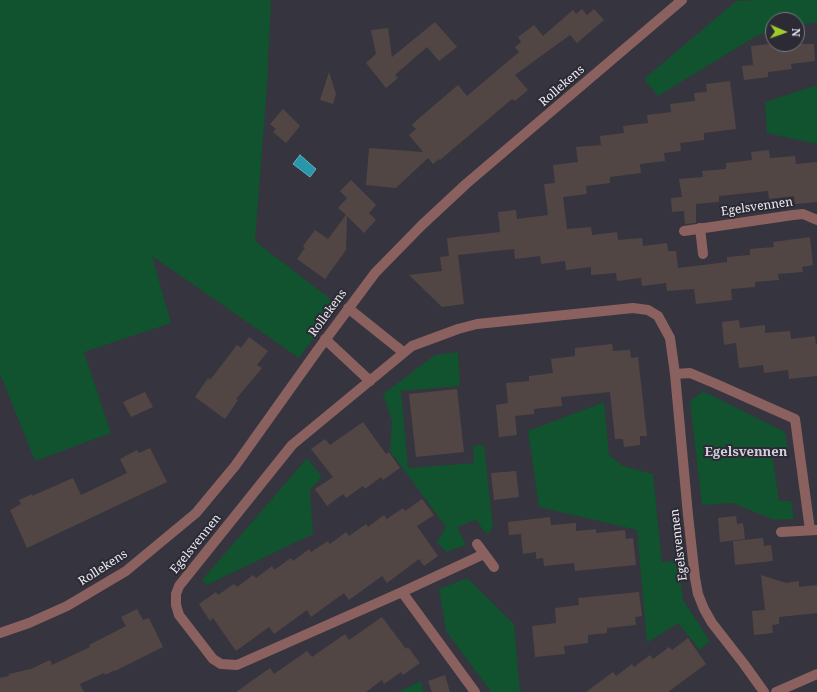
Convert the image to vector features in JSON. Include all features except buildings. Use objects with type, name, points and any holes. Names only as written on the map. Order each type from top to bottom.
[{"type":"street","name":"Rollekens","points":[[0,633],[29,623],[67,606],[126,571],[196,512],[235,466],[348,308],[375,273],[427,220],[466,184],[682,0]]},
{"type":"street","name":"Egelsvennen","points":[[684,231],[803,214],[817,220]]},
{"type":"street","points":[[700,228],[703,254]]},
{"type":"street","points":[[348,308],[403,352]]},
{"type":"street","name":"Egelsvennen","points":[[484,554],[237,665],[221,664],[213,660],[179,615],[176,605],[176,594],[179,586],[292,445],[412,346],[458,329],[477,324],[633,308],[648,310],[658,316],[670,338],[675,374],[688,515],[698,594],[712,623],[764,692]]},
{"type":"street","points":[[326,339],[370,381]]},
{"type":"street","points":[[675,374],[690,373],[795,419],[814,530],[781,532]]},
{"type":"street","points":[[477,544],[494,567]]},
{"type":"street","points":[[402,592],[475,692]]},
{"type":"street","points":[[776,692],[817,674]]},
{"type":"street","points":[[466,679],[469,692]]},
{"type":"green space","points":[[0,0],[271,0],[267,87],[255,241],[338,305],[299,358],[152,256],[171,323],[84,352],[111,433],[35,461],[0,374]]},
{"type":"green space","points":[[817,0],[817,22],[805,24],[805,12],[765,12],[765,34],[758,35],[658,96],[644,79],[736,1]]},
{"type":"green space","points":[[817,85],[817,144],[767,133],[765,102]]},
{"type":"green space","points":[[458,352],[460,386],[401,391],[408,468],[474,463],[473,446],[484,445],[493,527],[487,535],[476,520],[457,527],[466,545],[446,552],[437,542],[446,527],[390,451],[392,421],[383,394],[435,355]]},
{"type":"green space","points":[[703,391],[785,432],[788,451],[772,453],[779,501],[791,501],[794,519],[774,520],[733,503],[702,505],[690,401]]},
{"type":"green space","points":[[604,402],[609,455],[623,466],[653,474],[662,562],[678,561],[683,600],[710,641],[700,650],[678,623],[647,643],[637,530],[539,507],[528,431]]},
{"type":"green space","points":[[307,458],[322,477],[310,490],[313,534],[207,585],[202,580]]},
{"type":"green space","points":[[467,578],[514,624],[520,692],[491,692],[446,631],[439,589]]},
{"type":"green space","points":[[421,681],[424,692],[398,692]]},
{"type":"water","points":[[300,155],[316,169],[310,177],[293,164]]},
{"type":"district","name":"Egelsvennen","points":[[746,452]]}]
